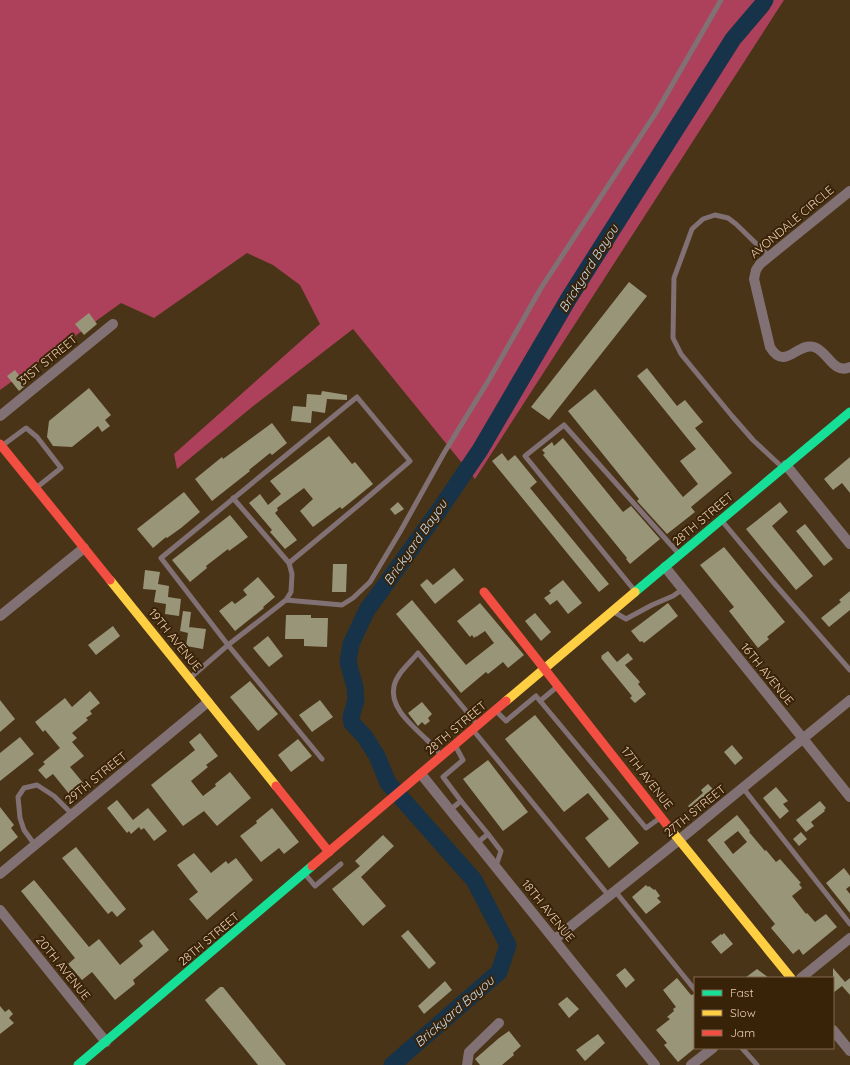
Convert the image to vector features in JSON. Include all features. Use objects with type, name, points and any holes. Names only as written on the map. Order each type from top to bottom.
[{"type":"street","name":"AVONDALE CIRCLE","points":[[850,191],[760,264],[756,270],[754,279],[770,347],[773,351],[782,357],[788,357],[806,347],[813,347],[823,353],[837,367],[843,369],[850,367]]},
{"type":"street","name":"31ST STREET","points":[[0,416],[113,324]]},
{"type":"street","name":"28TH STREET","points":[[78,1065],[475,727],[850,412]]},
{"type":"street","name":"19TH AVENUE","points":[[1,445],[329,852]]},
{"type":"street","points":[[784,467],[850,544]]},
{"type":"street","points":[[0,616],[84,548]]},
{"type":"street","name":"16TH AVENUE","points":[[665,567],[850,797]]},
{"type":"street","name":"17TH AVENUE","points":[[484,592],[559,685],[661,818],[790,977]]},
{"type":"street","name":"27TH STREET","points":[[555,939],[803,740],[850,700]]},
{"type":"street","name":"29TH STREET","points":[[0,874],[208,702]]},
{"type":"street","name":"18TH AVENUE","points":[[421,774],[655,1065]]},
{"type":"street","name":"20TH AVENUE","points":[[0,910],[106,1042]]},
{"type":"street","points":[[802,977],[850,938]]},
{"type":"street","points":[[467,1065],[469,1052],[499,1023]]},
{"type":"street","points":[[834,1031],[850,1051]]},
{"type":"street","points":[[691,1065],[712,1049]]},
{"type":"lane","points":[[286,600],[342,605],[353,598],[370,582],[400,532],[444,452],[490,378],[541,288],[657,111],[721,0]]},
{"type":"lane","points":[[769,256],[728,218],[715,216],[703,219],[692,229],[683,250],[674,278],[673,338],[682,354],[732,416],[753,440],[784,467]]},
{"type":"lane","points":[[289,563],[410,461],[357,397],[160,558],[228,645],[322,759]]},
{"type":"lane","points":[[636,591],[525,456],[564,425],[680,555]]},
{"type":"lane","points":[[1,445],[26,428],[37,437],[61,468],[36,488]]},
{"type":"lane","points":[[189,678],[228,645],[286,600],[291,592],[292,574],[289,563],[233,498]]},
{"type":"lane","points":[[721,520],[850,670]]},
{"type":"lane","points":[[613,611],[626,619],[673,596],[683,589]]},
{"type":"lane","points":[[442,756],[405,719],[395,698],[394,686],[399,675],[418,653],[475,727],[612,893],[694,989]]},
{"type":"lane","points":[[540,701],[559,685]]},
{"type":"lane","points":[[496,710],[506,721],[536,696],[646,828],[661,818]]},
{"type":"lane","points":[[455,745],[463,760],[443,777],[502,851],[496,866]]},
{"type":"lane","points":[[35,845],[24,830],[20,818],[18,797],[24,788],[37,785],[54,796],[72,814]]},
{"type":"lane","points":[[743,788],[850,924]]},
{"type":"lane","points":[[450,810],[461,801]]},
{"type":"lane","points":[[477,843],[488,834]]},
{"type":"lane","points":[[304,874],[315,886],[341,864]]},
{"type":"lane","points":[[743,1049],[756,1065]]},
{"type":"shaded area","points":[[0,0],[784,0],[475,479],[353,329],[252,407],[177,469],[174,454],[320,324],[300,285],[273,265],[247,253],[154,318],[121,303],[0,390]]},
{"type":"building","points":[[629,282],[647,296],[549,420],[531,407]]},
{"type":"building","points":[[89,313],[97,324],[84,335],[75,324]]},
{"type":"building","points":[[647,368],[677,406],[685,400],[703,422],[695,428],[732,473],[691,507],[695,512],[667,534],[637,501],[639,499],[568,411],[595,389],[683,497],[698,484],[680,461],[696,449],[637,376]]},
{"type":"building","points":[[15,370],[26,385],[19,391],[7,376]]},
{"type":"building","points":[[89,388],[111,415],[105,420],[110,426],[102,432],[98,426],[72,447],[53,446],[47,437],[49,421]]},
{"type":"building","points":[[322,391],[347,395],[347,400],[327,399],[325,413],[312,411],[311,423],[291,421],[293,406],[306,407],[307,394],[321,395]]},
{"type":"building","points":[[272,423],[287,443],[272,455],[270,453],[212,501],[195,479],[222,457],[223,459]]},
{"type":"building","points":[[329,436],[352,464],[355,462],[373,484],[342,509],[340,507],[313,527],[300,511],[313,499],[304,488],[277,508],[278,510],[275,513],[297,540],[285,549],[270,532],[272,530],[249,503],[260,494],[268,505],[281,494],[270,481]]},
{"type":"building","points":[[563,438],[623,512],[631,506],[660,539],[630,564],[626,559],[627,558],[543,455],[545,453],[542,450],[552,442],[554,446]]},
{"type":"building","points":[[502,453],[508,461],[515,455],[537,482],[530,488],[609,584],[599,592],[492,461]]},
{"type":"building","points":[[850,457],[850,493],[842,483],[833,490],[824,479]]},
{"type":"building","points":[[184,492],[200,512],[153,548],[137,529]]},
{"type":"building","points":[[398,502],[404,509],[395,515],[390,509]]},
{"type":"building","points":[[780,502],[788,512],[772,526],[813,576],[796,590],[746,529]]},
{"type":"building","points":[[230,515],[248,537],[229,551],[228,549],[206,566],[207,568],[190,582],[172,560]]},
{"type":"building","points":[[805,524],[833,559],[824,566],[796,531]]},
{"type":"building","points":[[724,547],[785,622],[767,637],[769,639],[758,648],[729,611],[734,607],[700,565]]},
{"type":"building","points":[[333,564],[347,564],[346,592],[332,592]]},
{"type":"building","points":[[454,568],[464,580],[435,604],[420,585],[427,579],[433,585]]},
{"type":"building","points":[[145,570],[160,572],[158,584],[169,586],[168,597],[181,599],[179,616],[165,614],[166,604],[154,602],[156,590],[143,589]]},
{"type":"building","points":[[258,577],[275,597],[263,607],[264,608],[235,631],[219,611],[232,601],[235,604],[247,595],[243,590]]},
{"type":"building","points":[[563,580],[582,603],[568,614],[557,600],[550,605],[544,598],[551,593],[549,591]]},
{"type":"building","points":[[850,591],[850,610],[829,627],[821,618],[841,602],[839,600]]},
{"type":"building","points":[[412,600],[466,665],[494,643],[485,631],[474,638],[472,635],[470,637],[457,621],[480,603],[524,655],[508,668],[503,662],[488,674],[486,672],[461,693],[396,614]]},
{"type":"building","points":[[668,603],[678,616],[644,643],[642,641],[640,642],[631,631]]},
{"type":"building","points":[[183,611],[191,612],[189,627],[206,629],[203,649],[186,646],[188,633],[180,631]]},
{"type":"building","points":[[535,613],[551,632],[541,641],[525,621]]},
{"type":"building","points":[[286,615],[311,615],[311,618],[328,618],[327,647],[304,646],[304,639],[285,639]]},
{"type":"building","points":[[113,626],[120,636],[96,655],[88,645]]},
{"type":"building","points":[[268,636],[283,656],[269,667],[253,648]]},
{"type":"building","points":[[608,651],[617,662],[628,653],[633,659],[625,665],[640,682],[638,684],[646,694],[635,703],[630,698],[632,696],[601,658],[601,656]]},
{"type":"building","points":[[250,681],[278,714],[258,731],[230,697]]},
{"type":"building","points":[[90,691],[100,703],[90,711],[92,714],[86,718],[88,720],[72,733],[77,738],[72,742],[84,756],[70,767],[84,784],[70,795],[53,774],[46,779],[38,770],[45,764],[43,762],[60,748],[45,730],[43,732],[35,722],[65,698],[72,707]]},
{"type":"building","points":[[0,700],[15,719],[0,732]]},
{"type":"building","points":[[320,700],[333,717],[312,732],[299,715]]},
{"type":"building","points":[[422,702],[432,714],[428,718],[430,721],[425,725],[422,722],[418,726],[408,713]]},
{"type":"building","points":[[535,715],[639,843],[609,868],[585,838],[609,819],[588,793],[564,812],[505,739]]},
{"type":"building","points":[[200,733],[218,756],[206,765],[208,767],[191,781],[203,796],[230,772],[251,798],[217,826],[204,811],[183,826],[151,785],[195,750],[189,742]]},
{"type":"building","points":[[20,737],[34,754],[0,781],[0,753]]},
{"type":"building","points":[[298,739],[312,756],[291,772],[278,755]]},
{"type":"building","points":[[732,745],[743,758],[735,765],[724,752]]},
{"type":"building","points":[[488,760],[528,812],[503,831],[463,779]]},
{"type":"building","points":[[708,784],[715,791],[710,795],[712,798],[694,813],[688,806],[703,793],[701,790]]},
{"type":"building","points":[[776,787],[788,801],[783,804],[789,811],[780,819],[763,798]]},
{"type":"building","points":[[117,800],[133,820],[148,808],[167,831],[154,841],[144,828],[141,830],[139,827],[131,834],[129,831],[127,833],[107,808]]},
{"type":"building","points":[[820,801],[826,808],[824,810],[825,811],[811,822],[814,826],[806,832],[796,820]]},
{"type":"building","points":[[0,807],[14,825],[11,828],[18,837],[0,852]]},
{"type":"building","points":[[272,808],[299,842],[284,854],[279,848],[261,862],[240,836],[257,823],[256,821]]},
{"type":"building","points":[[737,815],[765,851],[766,850],[776,862],[780,859],[801,883],[799,884],[802,888],[792,896],[806,914],[807,913],[815,922],[826,914],[837,927],[803,955],[799,949],[793,954],[771,928],[775,924],[707,840]],"holes":[[[738,831],[747,842],[733,854],[724,842]]]},
{"type":"building","points":[[801,832],[807,839],[799,846],[793,839]]},
{"type":"building","points":[[383,835],[394,846],[361,877],[386,906],[363,926],[332,889],[360,866],[355,861]]},
{"type":"building","points":[[76,847],[126,909],[117,917],[112,911],[108,914],[62,858]]},
{"type":"building","points":[[194,853],[211,873],[226,861],[228,864],[236,858],[253,880],[207,920],[189,899],[198,892],[177,865]]},
{"type":"building","points":[[844,868],[850,876],[850,886],[846,889],[850,894],[850,913],[826,883]]},
{"type":"building","points":[[34,880],[89,947],[99,939],[120,965],[143,946],[139,941],[153,930],[169,950],[133,980],[135,984],[115,1000],[92,972],[82,980],[68,964],[75,958],[21,891]]},
{"type":"building","points":[[646,885],[654,890],[655,889],[660,896],[657,898],[661,902],[646,914],[632,897]]},
{"type":"building","points":[[408,930],[436,963],[429,969],[401,936]]},
{"type":"building","points":[[724,933],[733,944],[721,954],[711,942]]},
{"type":"building","points":[[625,968],[635,980],[626,988],[616,975]]},
{"type":"building","points":[[833,968],[845,982],[850,978],[850,995],[842,986],[834,992]]},
{"type":"building","points":[[757,969],[768,977],[746,977]]},
{"type":"building","points":[[677,978],[691,995],[694,994],[694,1049],[678,1062],[664,1045],[667,1043],[656,1030],[670,1019],[667,1017],[676,1007],[663,990]]},
{"type":"building","points":[[445,981],[452,990],[424,1014],[418,1006]]},
{"type":"building","points":[[220,987],[223,987],[286,1065],[258,1065],[205,1000]]},
{"type":"building","points":[[567,997],[579,1009],[569,1018],[558,1004]]},
{"type":"building","points":[[0,1006],[5,1012],[9,1009],[13,1014],[9,1018],[14,1023],[0,1034]]},
{"type":"building","points":[[509,1031],[521,1046],[513,1053],[514,1055],[502,1065],[480,1065],[475,1059]]},
{"type":"building","points":[[598,1034],[605,1043],[585,1061],[576,1050]]},
{"type":"waterway","name":"Brickyard Bayou","points":[[392,1065],[499,972],[508,945],[474,880],[388,783],[377,756],[365,737],[352,723],[351,717],[356,700],[355,687],[348,662],[351,644],[367,610],[440,509],[480,450],[569,298],[733,39],[765,0]]},
{"type":"traffic: fast","points":[[635,592],[850,412]]},
{"type":"traffic: fast","points":[[78,1065],[312,866]]},
{"type":"traffic: slow","points":[[110,580],[276,786]]},
{"type":"traffic: slow","points":[[506,701],[635,592]]},
{"type":"traffic: slow","points":[[671,830],[790,977]]},
{"type":"traffic: jam","points":[[0,444],[110,580]]},
{"type":"traffic: jam","points":[[484,592],[671,830]]},
{"type":"traffic: jam","points":[[312,866],[506,701]]},
{"type":"traffic: jam","points":[[276,786],[329,852]]}]
